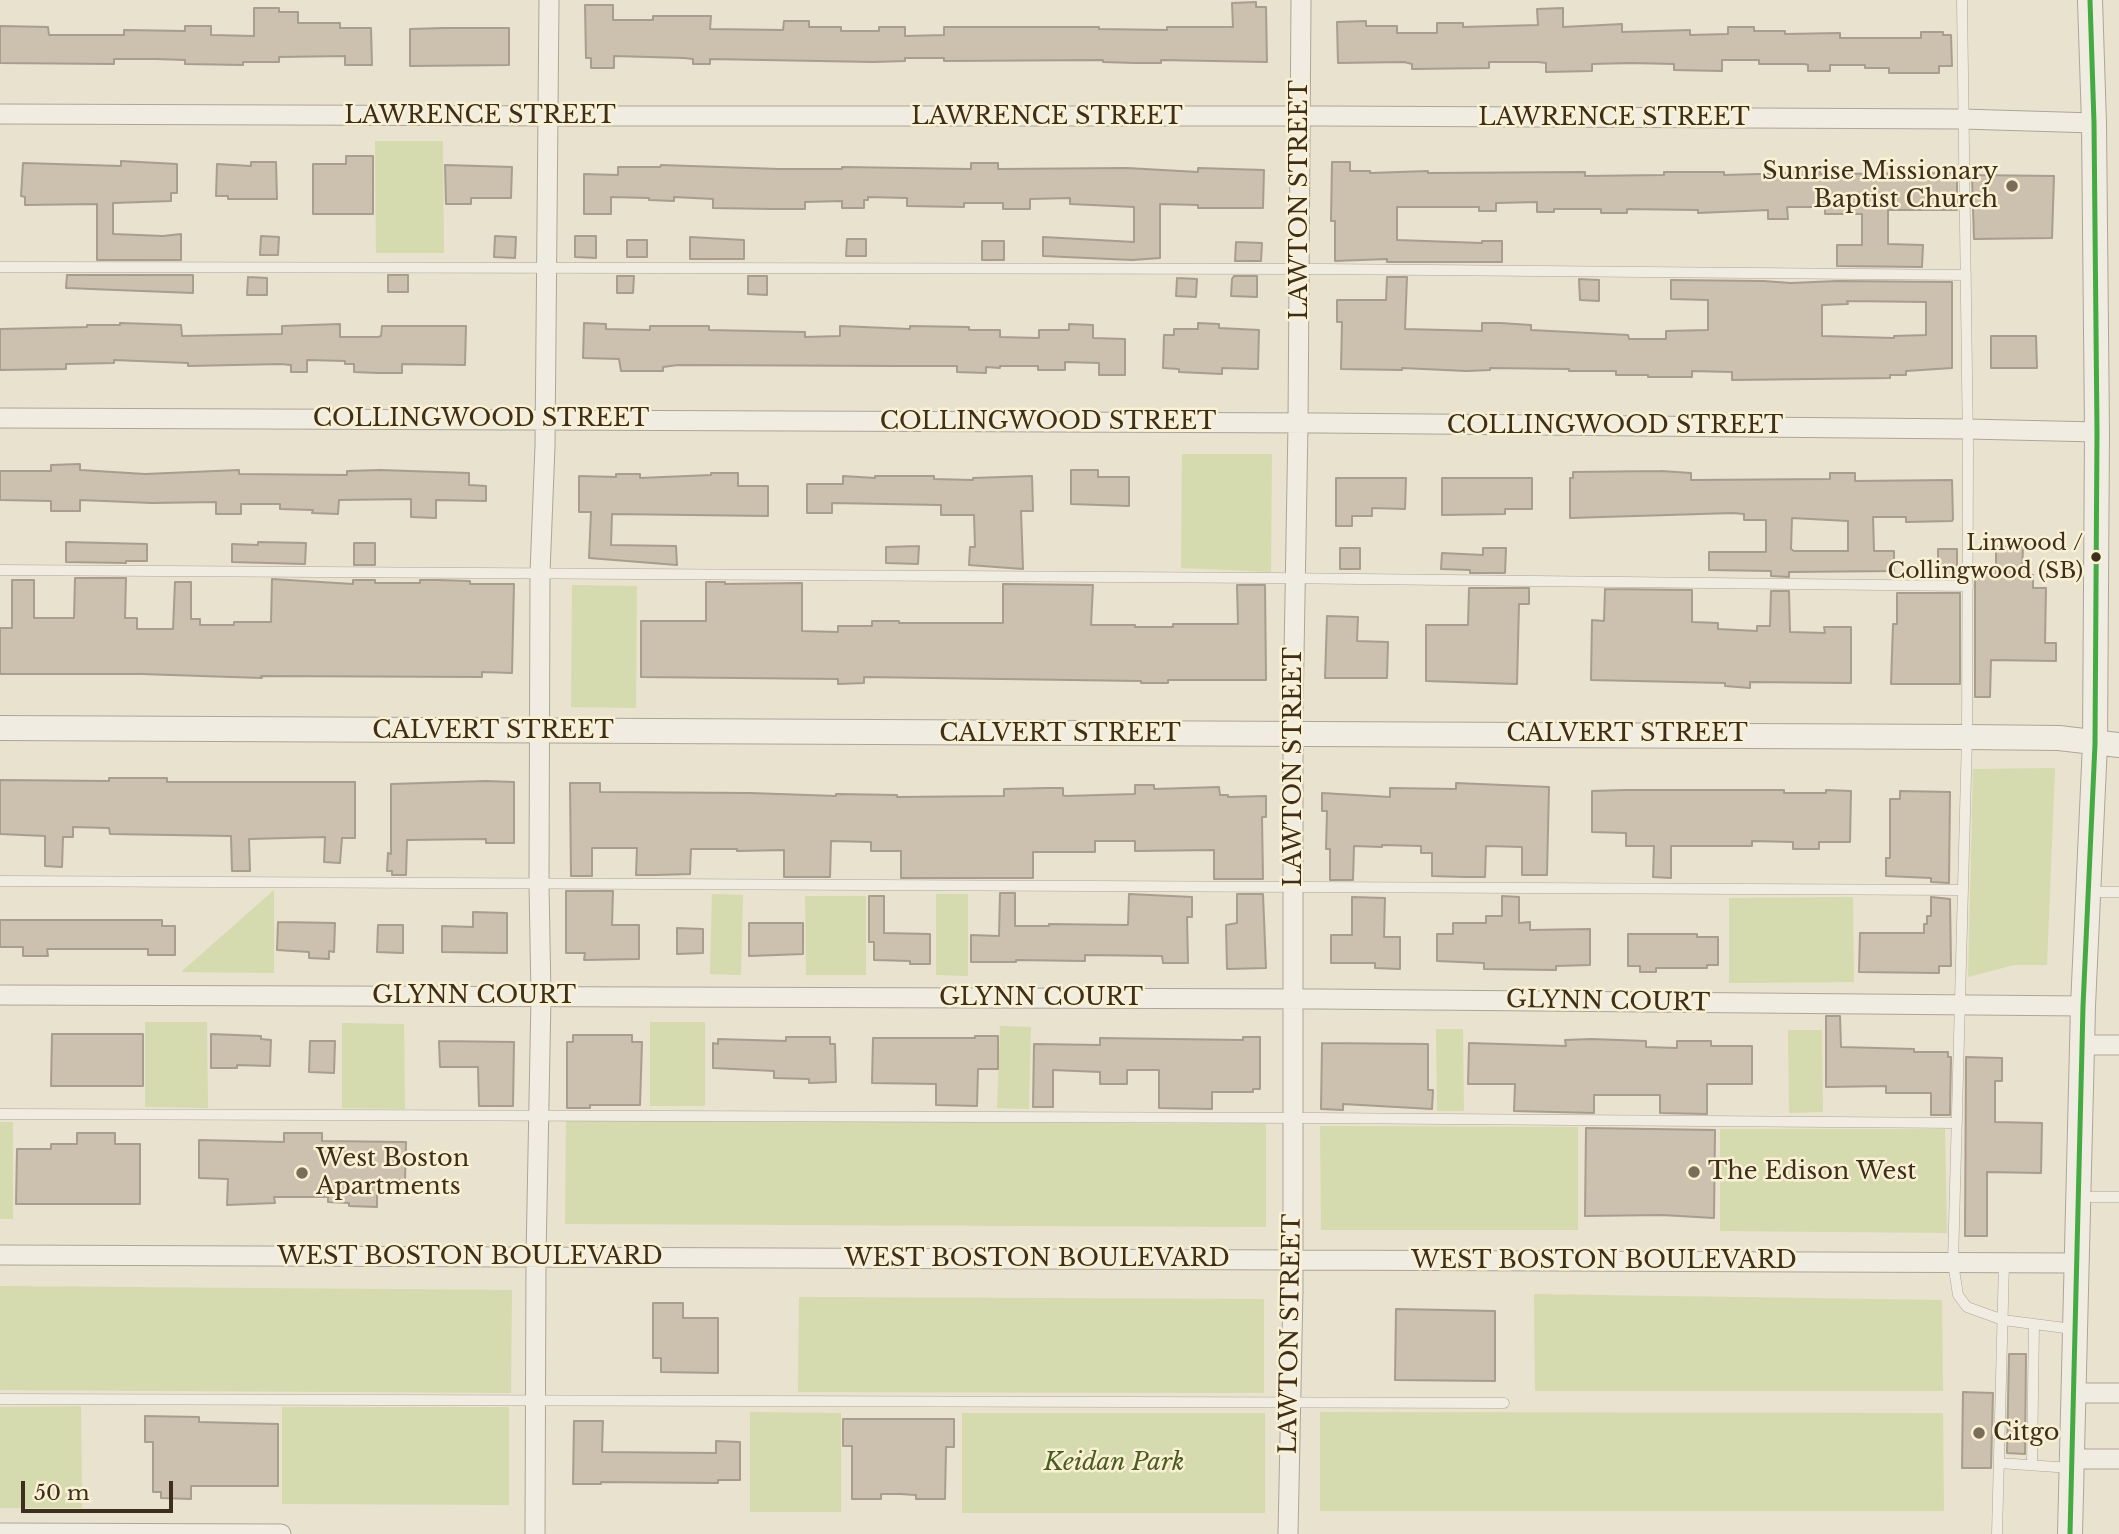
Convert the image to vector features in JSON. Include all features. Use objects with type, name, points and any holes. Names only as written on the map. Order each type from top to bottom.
[{"type":"street","points":[[535,1534],[541,996],[540,573],[549,0]]},
{"type":"street","name":"LAWTON STREET","points":[[1288,1534],[1293,1260],[1293,735],[1301,0]]},
{"type":"street","points":[[2070,1534],[2073,1329],[2088,892],[2107,744],[2097,432],[2090,0]]},
{"type":"street","name":"LAWRENCE STREET","points":[[0,114],[1301,116],[1962,119],[2094,123]]},
{"type":"street","name":"COLLINGWOOD STREET","points":[[0,418],[1298,424],[2097,432]]},
{"type":"street","name":"CALVERT STREET","points":[[0,728],[1293,735],[1321,732],[2059,738],[2107,744]]},
{"type":"street","name":"GLYNN COURT","points":[[0,995],[2083,1006]]},
{"type":"street","points":[[2081,1045],[2119,1045]]},
{"type":"street","name":"WEST BOSTON BOULEVARD","points":[[0,1255],[2075,1263]]},
{"type":"street","points":[[2072,1393],[2119,1393]]},
{"type":"street","points":[[2071,1463],[2119,1459]]},
{"type":"street","points":[[0,1533],[281,1534]]},
{"type":"lane","points":[[1962,0],[1968,429],[1967,737],[1953,1263],[1958,1296],[1967,1307],[2003,1320],[2073,1329]]},
{"type":"lane","points":[[0,267],[1300,269],[1966,275]]},
{"type":"lane","points":[[0,570],[1968,586]]},
{"type":"lane","points":[[0,881],[1962,890]]},
{"type":"lane","points":[[2088,892],[2119,892]]},
{"type":"lane","points":[[0,1114],[1956,1123]]},
{"type":"lane","points":[[2077,1197],[2119,1197]]},
{"type":"lane","points":[[1997,1534],[1998,1464],[2002,1432],[2004,1263]]},
{"type":"lane","points":[[2032,1465],[2030,1405],[2034,1325]]},
{"type":"lane","points":[[0,1399],[1504,1403]]},
{"type":"lane","points":[[1998,1464],[2071,1463]]},
{"type":"green space","points":[[375,141],[443,141],[444,253],[376,253]]},
{"type":"green space","points":[[1182,454],[1272,454],[1271,572],[1181,568]]},
{"type":"green space","points":[[572,585],[637,586],[636,708],[571,707]]},
{"type":"green space","points":[[2055,768],[2047,965],[2014,965],[1968,977],[1973,769]]},
{"type":"green space","points":[[274,890],[274,973],[181,972]]},
{"type":"green space","points":[[712,894],[743,895],[741,975],[710,974]]},
{"type":"green space","points":[[936,894],[968,894],[968,976],[936,975]]},
{"type":"green space","points":[[805,896],[866,896],[866,975],[806,975]]},
{"type":"green space","points":[[1853,897],[1854,982],[1729,983],[1729,898]]},
{"type":"green space","points":[[145,1022],[207,1022],[208,1108],[145,1107]]},
{"type":"green space","points":[[650,1022],[705,1022],[705,1106],[650,1106]]},
{"type":"green space","points":[[342,1023],[404,1024],[405,1109],[342,1108]]},
{"type":"green space","points":[[1000,1026],[1031,1027],[1029,1109],[997,1108]]},
{"type":"green space","points":[[1436,1029],[1463,1029],[1464,1111],[1437,1111]]},
{"type":"green space","points":[[1788,1030],[1822,1030],[1823,1112],[1789,1113]]},
{"type":"green space","points":[[566,1120],[1266,1124],[1266,1227],[565,1224]]},
{"type":"green space","points":[[0,1122],[13,1122],[13,1219],[0,1219]]},
{"type":"green space","points":[[1320,1126],[1578,1127],[1578,1230],[1321,1230]]},
{"type":"green space","points":[[1720,1129],[1945,1129],[1947,1233],[1720,1231]]},
{"type":"green space","points":[[0,1286],[512,1290],[511,1393],[0,1390]]},
{"type":"green space","points":[[1534,1294],[1942,1300],[1943,1391],[1535,1391]]},
{"type":"green space","points":[[799,1297],[1264,1299],[1264,1393],[798,1392]]},
{"type":"green space","points":[[81,1406],[82,1508],[0,1508],[0,1407]]},
{"type":"green space","points":[[282,1407],[509,1407],[509,1505],[282,1504]]},
{"type":"green space","points":[[750,1412],[841,1413],[841,1512],[750,1512]]},
{"type":"green space","points":[[1320,1412],[1943,1413],[1944,1511],[1320,1511]]},
{"type":"green space","name":"Keidan Park","points":[[962,1413],[1265,1413],[1265,1513],[962,1513]]},
{"type":"building","points":[[1256,2],[1256,7],[1266,7],[1267,62],[944,61],[944,58],[905,58],[905,61],[873,62],[710,59],[710,64],[693,64],[693,59],[684,58],[614,56],[614,68],[591,68],[591,58],[586,58],[585,5],[613,5],[613,20],[653,20],[653,16],[711,16],[710,29],[783,30],[784,21],[809,21],[809,27],[841,27],[841,31],[879,31],[879,27],[905,27],[905,36],[944,35],[944,27],[1167,30],[1167,27],[1233,27],[1232,3]]},
{"type":"building","points":[[254,8],[279,8],[279,12],[298,12],[298,23],[340,23],[340,28],[371,28],[372,65],[345,65],[345,56],[279,57],[279,62],[243,62],[243,65],[185,64],[185,60],[156,59],[114,59],[114,64],[0,63],[0,26],[48,27],[49,35],[124,35],[124,30],[185,31],[185,26],[211,26],[211,35],[254,36]]},
{"type":"building","points":[[1563,8],[1563,27],[1622,24],[1622,32],[1690,30],[1690,35],[1728,34],[1728,27],[1754,27],[1754,31],[1785,31],[1785,34],[1840,33],[1840,38],[1921,38],[1921,32],[1943,32],[1943,35],[1951,35],[1952,66],[1939,66],[1939,73],[1889,73],[1889,68],[1865,68],[1865,65],[1830,65],[1830,71],[1808,71],[1808,65],[1805,64],[1759,64],[1759,60],[1722,60],[1722,71],[1674,70],[1674,64],[1631,63],[1592,64],[1592,71],[1546,72],[1546,63],[1538,62],[1489,62],[1489,68],[1412,69],[1412,64],[1404,62],[1338,63],[1337,22],[1366,21],[1366,26],[1397,26],[1397,33],[1437,33],[1437,23],[1463,23],[1463,27],[1538,25],[1537,9]]},
{"type":"building","points":[[509,28],[509,65],[410,66],[410,29]]},
{"type":"building","points":[[346,156],[373,156],[373,214],[313,214],[313,164],[346,164]]},
{"type":"building","points":[[121,161],[177,164],[177,193],[171,193],[171,201],[113,203],[113,234],[181,234],[181,260],[97,260],[97,204],[25,205],[25,197],[21,196],[23,163],[121,166]]},
{"type":"building","points":[[251,162],[276,162],[277,199],[228,199],[228,196],[216,196],[217,164],[251,166]]},
{"type":"building","points":[[1332,162],[1350,162],[1350,171],[1370,173],[1585,172],[1585,176],[1724,172],[1724,175],[1794,173],[1794,166],[1820,166],[1820,174],[1951,173],[1957,174],[1957,210],[1888,210],[1888,244],[1923,245],[1922,267],[1837,266],[1837,245],[1862,245],[1862,214],[1825,214],[1825,207],[1787,207],[1788,219],[1768,219],[1768,210],[1698,213],[1698,210],[1627,209],[1627,213],[1601,213],[1601,209],[1554,209],[1554,212],[1537,212],[1537,202],[1496,203],[1496,211],[1479,211],[1479,207],[1397,207],[1397,240],[1482,243],[1502,241],[1502,262],[1387,262],[1387,259],[1335,261],[1335,221],[1331,221]]},
{"type":"building","points":[[971,163],[998,163],[998,169],[1127,168],[1198,172],[1198,168],[1264,170],[1263,208],[1198,208],[1198,205],[1160,204],[1160,258],[1132,260],[1043,256],[1043,237],[1134,242],[1134,207],[1070,204],[1070,198],[1030,199],[1030,209],[1003,209],[1003,203],[964,203],[964,207],[907,206],[907,198],[868,197],[868,200],[864,200],[864,208],[842,208],[842,201],[805,202],[805,209],[772,209],[713,208],[713,199],[674,197],[674,201],[611,197],[611,214],[584,214],[584,174],[618,175],[618,167],[661,165],[779,169],[971,169]]},
{"type":"building","points":[[445,165],[512,167],[511,198],[471,198],[471,204],[446,204]]},
{"type":"building","points":[[1972,175],[2054,176],[2052,238],[1974,239]]},
{"type":"building","points":[[261,236],[279,237],[278,255],[260,255]]},
{"type":"building","points":[[495,236],[516,237],[515,258],[494,257]]},
{"type":"building","points":[[575,236],[596,236],[596,258],[575,257]]},
{"type":"building","points":[[690,237],[744,240],[744,259],[690,259]]},
{"type":"building","points":[[847,239],[866,239],[866,256],[846,256]]},
{"type":"building","points":[[627,240],[647,240],[647,257],[627,257]]},
{"type":"building","points":[[982,241],[1004,241],[1004,260],[982,260]]},
{"type":"building","points":[[1236,242],[1262,243],[1261,261],[1235,261]]},
{"type":"building","points":[[67,275],[193,275],[193,293],[66,288]]},
{"type":"building","points":[[388,275],[408,275],[408,292],[388,292]]},
{"type":"building","points":[[617,276],[634,276],[633,293],[617,293]]},
{"type":"building","points":[[748,276],[767,276],[767,295],[748,294]]},
{"type":"building","points":[[1234,276],[1257,276],[1257,297],[1231,296]]},
{"type":"building","points":[[248,277],[267,278],[267,295],[247,295]]},
{"type":"building","points":[[1387,277],[1407,277],[1405,329],[1482,331],[1482,323],[1500,323],[1531,325],[1531,330],[1628,335],[1629,339],[1666,339],[1666,331],[1708,330],[1708,300],[1671,299],[1671,280],[1791,283],[1952,282],[1952,368],[1906,371],[1906,375],[1890,375],[1890,378],[1732,380],[1732,372],[1692,371],[1692,377],[1648,377],[1616,375],[1616,371],[1569,369],[1341,369],[1342,322],[1337,322],[1337,300],[1386,300]],"holes":[[[1847,301],[1926,302],[1926,335],[1894,338],[1822,336],[1822,305],[1848,304]]]},
{"type":"building","points":[[1177,278],[1197,279],[1196,297],[1176,296]]},
{"type":"building","points":[[1579,279],[1599,280],[1599,301],[1580,300]]},
{"type":"building","points":[[120,323],[181,325],[182,336],[282,334],[282,326],[340,324],[340,337],[378,337],[381,336],[382,326],[466,326],[465,365],[402,364],[402,373],[378,373],[354,372],[354,364],[345,364],[345,361],[307,360],[307,372],[291,372],[291,365],[281,364],[188,366],[188,363],[114,360],[114,363],[66,364],[66,369],[0,370],[0,329],[87,327]]},
{"type":"building","points":[[584,323],[606,324],[606,329],[650,330],[650,326],[709,326],[709,330],[805,332],[805,337],[840,336],[840,326],[910,329],[910,326],[969,327],[969,330],[1000,330],[1000,337],[1039,338],[1039,330],[1069,330],[1069,324],[1093,325],[1093,338],[1125,339],[1125,375],[1099,375],[1099,363],[1065,362],[1065,370],[1038,370],[1038,366],[1000,366],[986,367],[986,373],[957,372],[957,366],[678,365],[663,367],[663,371],[621,371],[619,359],[583,358]]},
{"type":"building","points":[[1198,323],[1219,324],[1219,328],[1259,330],[1258,369],[1222,368],[1222,374],[1179,372],[1179,369],[1163,368],[1164,335],[1174,335],[1174,329],[1198,329]]},
{"type":"building","points":[[1991,336],[2036,336],[2037,368],[1991,368]]},
{"type":"building","points":[[80,464],[80,470],[145,474],[239,470],[239,474],[347,475],[347,471],[380,470],[469,473],[469,485],[486,486],[486,501],[436,500],[436,518],[411,517],[411,499],[339,500],[338,514],[280,509],[280,504],[241,504],[241,514],[216,514],[216,502],[80,500],[80,511],[51,511],[51,501],[0,500],[0,471],[51,471],[51,465]]},
{"type":"building","points":[[1071,470],[1098,470],[1098,477],[1129,477],[1129,506],[1071,504]]},
{"type":"building","points":[[1573,472],[1691,473],[1691,480],[1830,479],[1830,473],[1855,473],[1855,481],[1952,480],[1953,519],[1906,522],[1906,517],[1873,517],[1874,551],[1894,551],[1894,571],[1789,572],[1789,577],[1771,576],[1771,571],[1709,570],[1709,552],[1766,552],[1766,520],[1744,520],[1744,514],[1733,513],[1570,518],[1570,478],[1573,478]],"holes":[[[1792,518],[1848,521],[1848,551],[1791,549]]]},
{"type":"building","points":[[738,473],[738,486],[768,486],[768,516],[612,514],[611,545],[676,546],[677,565],[589,558],[591,512],[579,512],[579,476],[616,477],[616,474],[640,474],[640,478]]},
{"type":"building","points":[[843,476],[934,476],[934,479],[973,480],[1032,476],[1033,511],[1021,511],[1023,569],[969,565],[970,547],[975,547],[974,515],[941,515],[941,505],[832,503],[832,513],[807,513],[807,484],[843,484]]},
{"type":"building","points":[[1336,478],[1406,478],[1405,509],[1372,508],[1372,516],[1352,516],[1352,526],[1336,526]]},
{"type":"building","points":[[1442,478],[1532,478],[1532,509],[1505,509],[1505,514],[1442,515]]},
{"type":"building","points":[[66,542],[147,544],[147,561],[66,562]]},
{"type":"building","points":[[258,542],[306,543],[305,564],[232,562],[232,544],[258,545]]},
{"type":"building","points":[[354,543],[375,543],[375,565],[354,565]]},
{"type":"building","points":[[919,546],[918,564],[886,563],[886,547]]},
{"type":"building","points":[[1996,546],[2023,547],[2022,574],[2033,575],[2033,588],[2046,588],[2045,643],[2056,643],[2056,661],[1991,660],[1990,697],[1975,697],[1975,573],[1996,574]]},
{"type":"building","points":[[1340,548],[1360,548],[1360,569],[1340,569]]},
{"type":"building","points":[[1483,548],[1506,548],[1505,573],[1470,573],[1470,570],[1441,569],[1442,553],[1483,555]]},
{"type":"building","points":[[1938,549],[1957,549],[1957,573],[1960,573],[1960,578],[1938,578]]},
{"type":"building","points":[[75,578],[126,578],[125,618],[137,618],[137,629],[173,629],[175,582],[191,582],[191,619],[200,619],[200,625],[271,622],[272,579],[353,584],[353,580],[375,580],[375,583],[420,583],[420,580],[438,580],[470,581],[470,584],[514,584],[512,673],[482,672],[482,677],[261,676],[262,678],[141,674],[0,674],[0,628],[12,628],[12,580],[34,580],[34,618],[74,618]]},
{"type":"building","points":[[706,582],[802,583],[802,631],[838,632],[838,626],[872,626],[872,621],[1003,623],[1003,584],[1093,585],[1091,625],[1173,627],[1173,624],[1238,624],[1237,585],[1265,585],[1266,680],[1168,680],[1168,683],[1141,683],[864,677],[864,683],[838,684],[838,679],[641,677],[641,621],[706,621]]},
{"type":"building","points":[[1469,588],[1529,588],[1529,604],[1519,604],[1517,684],[1426,681],[1426,625],[1468,625]]},
{"type":"building","points":[[1605,589],[1692,590],[1692,622],[1718,623],[1718,629],[1757,631],[1757,626],[1770,626],[1771,591],[1789,591],[1790,632],[1825,633],[1824,627],[1851,627],[1851,683],[1750,682],[1750,688],[1725,686],[1725,683],[1591,680],[1592,620],[1604,621]]},
{"type":"building","points":[[1897,593],[1960,593],[1960,684],[1891,684]]},
{"type":"building","points":[[1327,616],[1358,617],[1357,641],[1388,642],[1387,678],[1325,678]]},
{"type":"building","points":[[109,778],[167,778],[167,782],[355,782],[355,838],[342,838],[340,863],[324,862],[325,837],[249,839],[250,871],[232,871],[231,836],[110,834],[109,828],[73,827],[73,837],[63,837],[62,867],[45,866],[45,836],[0,834],[0,780],[109,781]]},
{"type":"building","points":[[514,782],[514,843],[486,843],[486,839],[407,840],[406,875],[392,875],[392,871],[387,871],[388,853],[391,854],[391,784]]},
{"type":"building","points":[[570,783],[600,783],[600,792],[897,797],[1004,796],[1004,789],[1063,788],[1065,796],[1135,794],[1135,785],[1154,785],[1154,789],[1219,787],[1220,795],[1228,797],[1266,796],[1266,817],[1262,817],[1263,879],[1214,879],[1214,850],[1135,851],[1135,841],[1095,841],[1095,852],[1033,852],[1033,878],[901,878],[901,851],[871,851],[871,842],[831,841],[830,877],[784,877],[784,850],[737,849],[691,849],[690,874],[636,875],[637,848],[592,848],[592,876],[571,876]]},
{"type":"building","points":[[1456,783],[1549,787],[1547,875],[1522,875],[1522,847],[1486,846],[1485,877],[1465,877],[1432,876],[1432,853],[1421,853],[1421,846],[1382,845],[1354,846],[1353,880],[1330,880],[1330,849],[1326,849],[1327,811],[1322,811],[1322,793],[1390,797],[1390,788],[1456,789]]},
{"type":"building","points":[[1784,790],[1784,793],[1851,791],[1850,842],[1819,842],[1819,849],[1793,849],[1793,842],[1752,841],[1752,846],[1671,846],[1671,878],[1653,877],[1654,846],[1626,846],[1626,833],[1592,832],[1592,791]]},
{"type":"building","points":[[1900,791],[1950,792],[1949,883],[1931,882],[1931,878],[1886,876],[1886,858],[1890,858],[1890,799],[1900,799]]},
{"type":"building","points":[[566,891],[613,891],[612,925],[639,925],[639,959],[584,960],[585,953],[566,953]]},
{"type":"building","points":[[1000,893],[1015,893],[1015,926],[1128,925],[1129,894],[1192,897],[1192,917],[1187,917],[1188,963],[1163,963],[1162,956],[1085,955],[1085,961],[971,962],[971,935],[999,936]]},
{"type":"building","points":[[1237,894],[1263,894],[1266,968],[1227,969],[1226,925],[1237,923]]},
{"type":"building","points":[[869,896],[884,896],[884,933],[930,934],[930,964],[874,960],[874,942],[869,942]]},
{"type":"building","points":[[1502,896],[1519,897],[1519,923],[1530,922],[1530,930],[1590,929],[1590,965],[1556,966],[1556,970],[1484,969],[1484,963],[1437,961],[1437,934],[1453,934],[1453,923],[1486,923],[1486,916],[1502,916]]},
{"type":"building","points":[[1352,897],[1385,898],[1384,937],[1400,937],[1400,969],[1375,968],[1375,963],[1331,963],[1331,935],[1352,935]]},
{"type":"building","points":[[1931,897],[1950,899],[1951,966],[1939,966],[1939,973],[1859,972],[1860,933],[1924,933],[1927,916],[1931,916]]},
{"type":"building","points":[[473,912],[507,913],[507,953],[442,952],[442,926],[473,927]]},
{"type":"building","points":[[0,920],[162,920],[162,926],[175,926],[175,955],[148,955],[148,949],[47,949],[48,956],[23,956],[23,947],[0,947]]},
{"type":"building","points":[[278,922],[335,923],[334,952],[329,951],[329,959],[309,958],[309,952],[277,950]]},
{"type":"building","points":[[749,923],[803,923],[803,954],[749,956]]},
{"type":"building","points":[[378,925],[403,925],[403,953],[377,952]]},
{"type":"building","points":[[677,928],[703,929],[703,953],[677,954]]},
{"type":"building","points":[[1628,934],[1697,934],[1697,937],[1718,937],[1718,965],[1707,965],[1707,968],[1656,968],[1656,972],[1640,972],[1640,966],[1628,966]]},
{"type":"building","points":[[1826,1016],[1840,1016],[1841,1047],[1948,1052],[1948,1057],[1951,1057],[1950,1115],[1931,1115],[1931,1093],[1886,1093],[1886,1086],[1826,1087]]},
{"type":"building","points":[[52,1034],[143,1034],[143,1086],[51,1086]]},
{"type":"building","points":[[211,1034],[261,1036],[261,1039],[271,1040],[270,1066],[237,1065],[237,1068],[211,1068]]},
{"type":"building","points":[[573,1035],[632,1035],[632,1042],[642,1042],[640,1105],[567,1108],[567,1042],[573,1042]]},
{"type":"building","points":[[998,1036],[998,1069],[978,1069],[977,1106],[936,1105],[936,1084],[872,1083],[873,1038]]},
{"type":"building","points":[[786,1037],[830,1037],[830,1044],[835,1044],[836,1082],[809,1083],[809,1079],[774,1078],[774,1071],[713,1068],[713,1043],[718,1044],[718,1039],[786,1041]]},
{"type":"building","points":[[1243,1037],[1260,1037],[1260,1089],[1253,1089],[1253,1092],[1212,1092],[1212,1109],[1159,1108],[1159,1070],[1127,1070],[1127,1084],[1100,1084],[1100,1072],[1053,1070],[1053,1107],[1033,1107],[1034,1044],[1100,1045],[1100,1038],[1243,1040]]},
{"type":"building","points":[[1565,1040],[1646,1041],[1646,1047],[1677,1048],[1677,1041],[1711,1041],[1711,1046],[1752,1046],[1752,1084],[1707,1084],[1707,1114],[1660,1113],[1660,1095],[1594,1095],[1594,1113],[1514,1111],[1515,1084],[1468,1084],[1469,1043],[1566,1046]]},
{"type":"building","points":[[310,1041],[335,1041],[334,1073],[309,1072]]},
{"type":"building","points":[[439,1041],[514,1042],[513,1106],[479,1106],[478,1067],[440,1067]]},
{"type":"building","points":[[1322,1043],[1428,1044],[1428,1090],[1433,1090],[1432,1109],[1343,1104],[1343,1110],[1321,1109]]},
{"type":"building","points":[[1966,1057],[2002,1058],[2002,1081],[1995,1081],[1995,1122],[2042,1123],[2041,1173],[1987,1172],[1987,1236],[1965,1236]]},
{"type":"building","name":"The Edison West","points":[[1586,1128],[1715,1130],[1714,1218],[1662,1215],[1585,1216]]},
{"type":"building","points":[[77,1133],[115,1133],[115,1144],[140,1144],[140,1204],[16,1204],[17,1149],[51,1149],[51,1144],[77,1144]]},
{"type":"building","name":"West Boston Apartments","points":[[284,1133],[322,1133],[322,1141],[406,1142],[405,1180],[377,1180],[377,1207],[328,1202],[328,1197],[274,1197],[275,1203],[227,1205],[228,1179],[199,1178],[199,1140],[284,1142]]},
{"type":"building","points":[[653,1303],[683,1303],[683,1318],[718,1318],[718,1373],[661,1372],[661,1358],[653,1358]]},
{"type":"building","points":[[1396,1309],[1495,1311],[1495,1381],[1395,1380]]},
{"type":"building","points":[[2009,1354],[2026,1354],[2025,1454],[2007,1453]]},
{"type":"building","points":[[1963,1392],[1993,1393],[1991,1468],[1962,1468]]},
{"type":"building","points":[[145,1416],[199,1417],[199,1422],[278,1424],[278,1486],[191,1486],[191,1499],[161,1498],[161,1492],[153,1492],[153,1442],[145,1442]]},
{"type":"building","points":[[843,1419],[954,1419],[954,1447],[946,1447],[945,1499],[916,1499],[916,1495],[881,1494],[881,1499],[852,1499],[852,1446],[843,1446]]},
{"type":"building","points":[[574,1421],[603,1421],[602,1452],[716,1453],[716,1441],[740,1442],[740,1480],[718,1480],[718,1483],[573,1484]]},
{"type":"transit line","points":[[2070,1534],[2083,1006],[2095,744],[2097,432],[2090,0]]},
{"type":"place","name":"Sunrise Missionary Baptist Church","points":[[2012,186]]},
{"type":"place","name":"Linwood / Collingwood (SB)","points":[[2096,557]]},
{"type":"place","name":"The Edison West","points":[[1694,1172]]},
{"type":"place","name":"West Boston Apartments","points":[[302,1173]]},
{"type":"place","name":"Citgo","points":[[1979,1433]]}]
